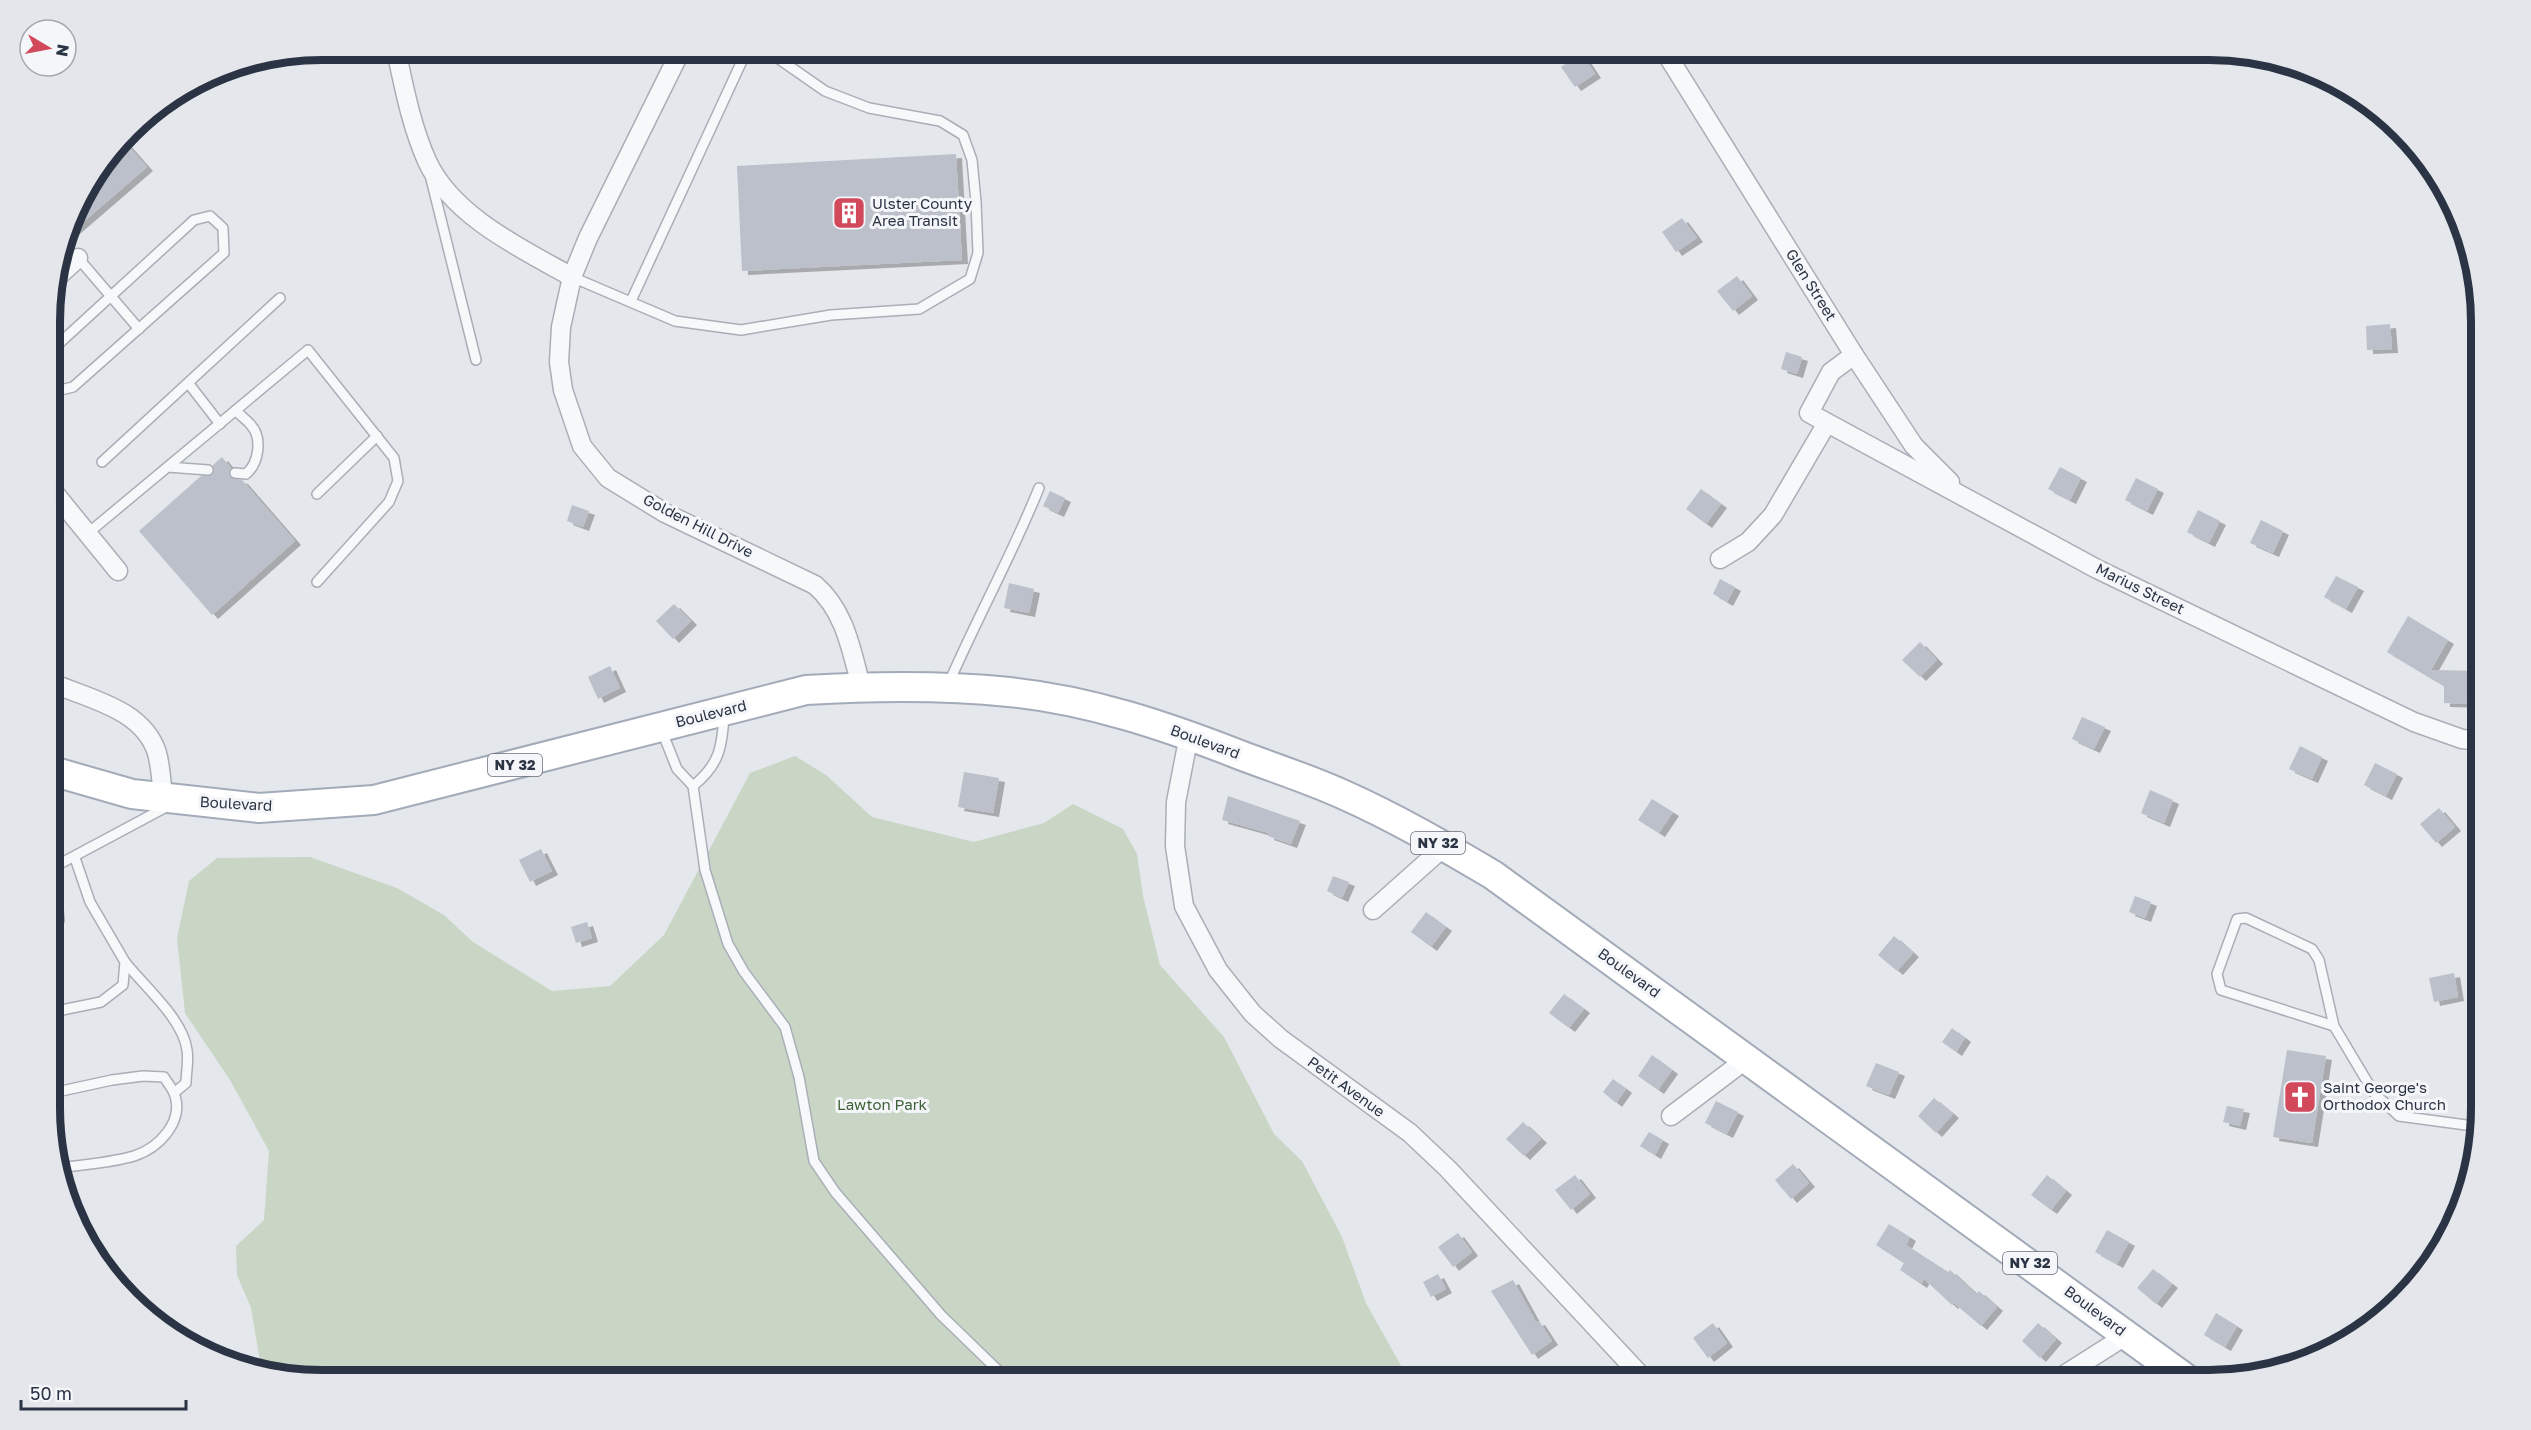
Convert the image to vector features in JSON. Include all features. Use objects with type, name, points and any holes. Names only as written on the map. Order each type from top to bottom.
[{"type":"main road","name":"Boulevard","points":[[60,773],[132,794],[259,808],[374,800],[806,690],[861,687],[947,687],[1012,692],[1121,714],[1189,735],[1342,794],[1444,846],[1493,875],[1749,1058],[2174,1370]]},
{"type":"street","points":[[398,60],[411,118],[427,162],[447,192],[496,234],[572,277]]},
{"type":"street","name":"Golden Hill Drive","points":[[676,60],[588,238],[572,277],[561,327],[559,363],[566,401],[582,446],[608,478],[656,507],[815,585],[828,596],[843,620],[861,687]]},
{"type":"street","name":"Glen Street","points":[[1670,60],[1854,355],[1914,446],[1948,481],[1977,504]]},
{"type":"street","points":[[65,269],[78,258]]},
{"type":"street","name":"Marius Street","points":[[1854,355],[1831,372],[1809,413],[2097,569],[2414,722],[2471,740]]},
{"type":"street","points":[[1720,559],[1748,542],[1773,515],[1827,423]]},
{"type":"street","points":[[60,500],[118,571]]},
{"type":"street","points":[[60,686],[131,716],[146,732],[157,753],[171,800]]},
{"type":"street","name":"Petit Avenue","points":[[1189,735],[1176,802],[1175,846],[1184,906],[1218,970],[1253,1014],[1281,1039],[1410,1133],[1448,1169],[1636,1370]]},
{"type":"street","points":[[1373,910],[1444,846]]},
{"type":"street","points":[[1671,1116],[1749,1058]]},
{"type":"street","points":[[2071,1370],[2127,1335]]},
{"type":"lane","points":[[631,301],[742,60]]},
{"type":"lane","points":[[572,277],[675,321],[741,330],[831,315],[919,309],[970,279],[978,254],[976,202],[972,160],[963,135],[940,121],[869,108],[825,91],[780,60]]},
{"type":"lane","points":[[427,162],[476,360]]},
{"type":"lane","points":[[60,343],[194,220],[210,216],[223,228],[225,253],[73,387],[60,390]]},
{"type":"lane","points":[[78,258],[139,329]]},
{"type":"lane","points":[[102,462],[280,298]]},
{"type":"lane","points":[[87,534],[308,350],[394,458],[398,481],[389,502],[317,582]]},
{"type":"lane","points":[[189,384],[220,424]]},
{"type":"lane","points":[[236,410],[250,424],[258,443],[253,468],[246,474],[236,473]]},
{"type":"lane","points":[[317,494],[377,436]]},
{"type":"lane","points":[[168,467],[208,470]]},
{"type":"lane","points":[[947,687],[1039,488]]},
{"type":"lane","points":[[693,786],[710,773],[723,745],[725,711]]},
{"type":"lane","points":[[660,727],[677,769],[693,786],[705,870],[728,944],[744,972],[785,1027],[800,1077],[814,1161],[835,1192],[941,1315],[998,1370]]},
{"type":"lane","points":[[60,865],[171,800]]},
{"type":"lane","points":[[75,858],[90,902],[125,962],[179,1026],[185,1040],[188,1052],[186,1083],[174,1093]]},
{"type":"lane","points":[[2334,1026],[2222,990],[2217,974],[2237,919],[2246,918],[2312,949],[2319,960],[2334,1026],[2374,1093],[2399,1116],[2470,1126]]},
{"type":"lane","points":[[60,1010],[101,1002],[123,985],[125,962]]},
{"type":"lane","points":[[60,1092],[112,1080],[143,1076],[164,1077],[174,1093],[176,1113],[169,1132],[155,1145],[135,1156],[67,1167]]},
{"type":"green space","name":"Lawton Park","points":[[795,756],[826,775],[872,817],[974,842],[1044,823],[1073,804],[1123,829],[1137,854],[1143,896],[1160,965],[1224,1037],[1274,1134],[1302,1161],[1342,1237],[1366,1303],[1403,1370],[322,1370],[288,1368],[260,1362],[251,1308],[237,1275],[236,1246],[264,1220],[269,1151],[230,1080],[185,1013],[177,938],[189,881],[217,858],[310,857],[397,888],[444,915],[473,942],[552,991],[610,986],[664,935],[750,773]]},
{"type":"building","points":[[1571,60],[1586,60],[1595,74],[1575,87],[1561,67]]},
{"type":"building","points":[[128,146],[147,167],[78,226],[104,176]]},
{"type":"building","name":"Ulster County Area Transit","points":[[956,154],[962,260],[742,271],[737,166]]},
{"type":"building","points":[[1682,218],[1697,238],[1676,252],[1662,232]]},
{"type":"building","points":[[1737,276],[1752,296],[1733,311],[1717,291]]},
{"type":"building","points":[[2390,324],[2392,349],[2367,350],[2366,326]]},
{"type":"building","points":[[1786,352],[1802,357],[1797,374],[1781,369]]},
{"type":"building","points":[[222,457],[231,468],[228,473],[231,478],[242,480],[295,541],[212,615],[139,531],[201,476],[213,474],[213,465]]},
{"type":"building","points":[[2060,467],[2081,478],[2070,500],[2048,489]]},
{"type":"building","points":[[2136,478],[2158,489],[2147,511],[2125,500]]},
{"type":"building","points":[[1701,489],[1721,504],[1706,524],[1686,509]]},
{"type":"building","points":[[1050,491],[1065,498],[1058,513],[1043,506]]},
{"type":"building","points":[[572,505],[589,511],[583,527],[567,521]]},
{"type":"building","points":[[2198,510],[2220,521],[2209,543],[2187,532]]},
{"type":"building","points":[[2261,520],[2283,531],[2273,553],[2250,543]]},
{"type":"building","points":[[2336,576],[2358,587],[2346,609],[2324,597]]},
{"type":"building","points":[[1720,579],[1735,587],[1727,602],[1713,594]]},
{"type":"building","points":[[1009,583],[1034,589],[1029,613],[1004,608]]},
{"type":"building","points":[[674,604],[691,621],[673,639],[656,621]]},
{"type":"building","points":[[2408,616],[2448,640],[2431,670],[2471,671],[2471,704],[2444,703],[2444,686],[2387,652]]},
{"type":"building","points":[[1920,642],[1937,660],[1920,677],[1902,660]]},
{"type":"building","points":[[610,666],[620,688],[598,699],[588,677]]},
{"type":"building","points":[[2082,717],[2105,727],[2094,749],[2072,739]]},
{"type":"building","points":[[2300,746],[2322,757],[2312,779],[2289,769]]},
{"type":"building","points":[[2375,763],[2397,774],[2386,796],[2364,785]]},
{"type":"building","points":[[964,772],[999,778],[993,813],[958,807]]},
{"type":"building","points":[[2150,790],[2173,800],[2164,823],[2141,813]]},
{"type":"building","points":[[1228,796],[1300,821],[1291,844],[1268,836],[1269,833],[1222,820]]},
{"type":"building","points":[[1652,799],[1673,812],[1659,833],[1638,820]]},
{"type":"building","points":[[2439,808],[2455,827],[2436,843],[2420,824]]},
{"type":"building","points":[[541,849],[552,871],[530,882],[519,860]]},
{"type":"building","points":[[1333,876],[1349,882],[1342,898],[1327,891]]},
{"type":"building","points":[[2135,896],[2151,902],[2145,918],[2129,912]]},
{"type":"building","points":[[1426,912],[1446,927],[1431,947],[1411,932]]},
{"type":"building","points":[[587,922],[592,938],[576,943],[571,927]]},
{"type":"building","points":[[1894,936],[1913,953],[1897,971],[1878,955]]},
{"type":"building","points":[[2454,973],[2458,997],[2434,1002],[2429,978]]},
{"type":"building","points":[[1564,994],[1584,1009],[1569,1028],[1549,1013]]},
{"type":"building","points":[[1952,1028],[1965,1038],[1956,1052],[1942,1042]]},
{"type":"building","name":"Saint George's Orthodox Church","points":[[2287,1050],[2326,1056],[2312,1143],[2273,1137]]},
{"type":"building","points":[[1652,1055],[1672,1070],[1658,1090],[1638,1076]]},
{"type":"building","points":[[1876,1063],[1899,1072],[1889,1095],[1866,1086]]},
{"type":"building","points":[[1613,1079],[1626,1089],[1616,1103],[1603,1092]]},
{"type":"building","points":[[1934,1098],[1953,1114],[1936,1133],[1918,1116]]},
{"type":"building","points":[[1716,1101],[1738,1112],[1727,1134],[1705,1123]]},
{"type":"building","points":[[2227,1106],[2244,1109],[2240,1126],[2223,1122]]},
{"type":"building","points":[[1523,1122],[1541,1139],[1524,1156],[1506,1139]]},
{"type":"building","points":[[1649,1132],[1663,1140],[1655,1155],[1640,1146]]},
{"type":"building","points":[[1793,1164],[1809,1183],[1791,1199],[1775,1180]]},
{"type":"building","points":[[1575,1175],[1590,1194],[1571,1210],[1555,1190]]},
{"type":"building","points":[[2047,1175],[2066,1191],[2051,1210],[2031,1195]]},
{"type":"building","points":[[1889,1224],[1910,1237],[1906,1245],[1948,1272],[1950,1270],[1976,1294],[1979,1291],[1997,1307],[1981,1326],[1954,1303],[1952,1305],[1924,1279],[1921,1284],[1900,1270],[1904,1263],[1876,1245]]},
{"type":"building","points":[[2107,1230],[2129,1242],[2117,1264],[2095,1252]]},
{"type":"building","points":[[1458,1233],[1472,1252],[1453,1267],[1438,1247]]},
{"type":"building","points":[[2153,1269],[2172,1284],[2156,1304],[2137,1288]]},
{"type":"building","points":[[1438,1274],[1446,1289],[1431,1297],[1423,1282]]},
{"type":"building","points":[[1513,1280],[1536,1322],[1539,1321],[1552,1341],[1532,1355],[1491,1291]]},
{"type":"building","points":[[2216,1313],[2237,1326],[2225,1347],[2204,1335]]},
{"type":"building","points":[[1713,1323],[1727,1343],[1708,1358],[1693,1338]]},
{"type":"building","points":[[2038,1323],[2056,1339],[2040,1358],[2022,1341]]},
{"type":"place","name":"Ulster County Area Transit","points":[[849,213]]},
{"type":"place","name":"Saint George's Orthodox Church","points":[[2300,1097]]}]
